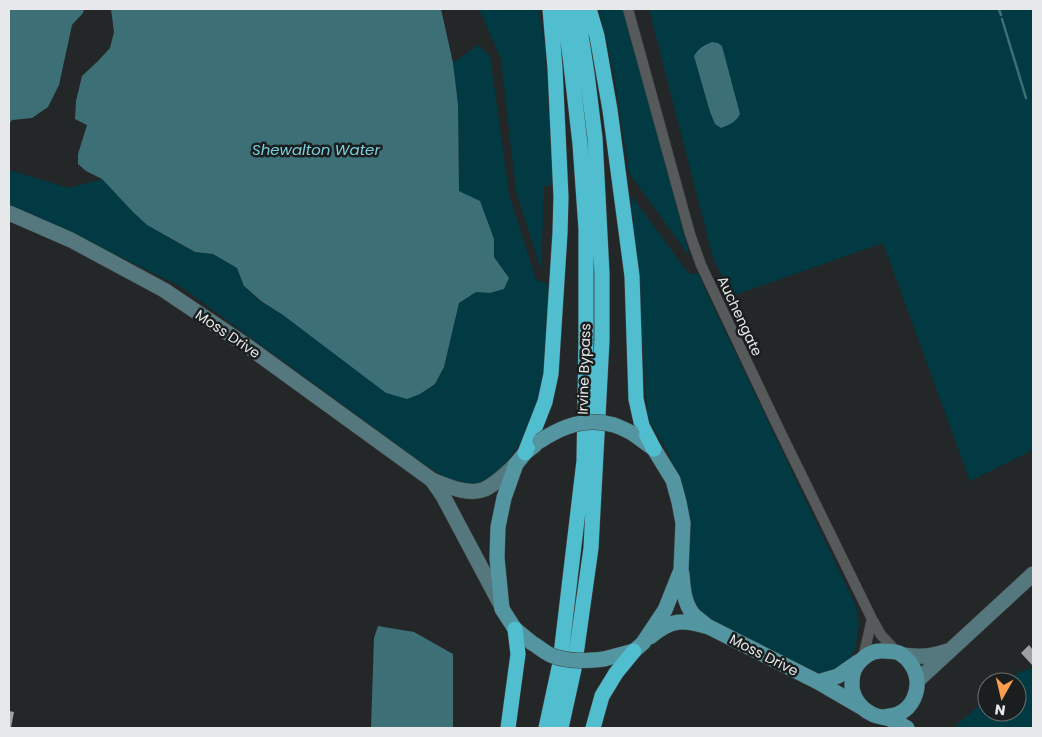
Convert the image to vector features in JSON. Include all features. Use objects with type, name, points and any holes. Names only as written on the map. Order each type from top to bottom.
[{"type":"highway","points":[[520,458],[545,402],[551,374],[561,197],[550,9]]},
{"type":"highway","name":"Irvine Bypass","points":[[546,728],[560,663],[584,461],[587,320],[586,230],[580,144],[563,9]]},
{"type":"highway","name":"Irvine Bypass","points":[[561,728],[574,668],[591,548],[602,340],[602,274],[595,138],[577,9]]},
{"type":"highway","points":[[589,9],[610,110],[632,276],[636,399],[642,426],[654,449]]},
{"type":"highway","points":[[508,728],[518,654],[515,628]]},
{"type":"highway","points":[[593,728],[602,696],[616,674],[639,647]]},
{"type":"main road","name":"Moss Drive","points":[[9,213],[71,240],[164,290],[250,348],[432,480],[452,488],[469,491],[484,490],[499,480],[520,458]]},
{"type":"main road","points":[[654,449],[632,433],[614,425],[595,422],[578,423],[548,436],[520,458],[504,498],[498,527],[496,558],[502,609],[515,628],[532,643],[551,655],[569,660],[604,659],[639,647],[665,610],[682,570]]},
{"type":"main road","name":"Moss Drive","points":[[654,449],[673,480],[679,502],[683,523],[683,592],[693,614],[709,628]]},
{"type":"main road","name":"Moss Drive","points":[[432,480],[443,496],[502,609]]},
{"type":"main road","points":[[883,717],[898,714],[911,704],[918,685],[951,649],[1033,574]]},
{"type":"main road","name":"Moss Drive","points":[[639,647],[660,629],[677,622],[692,622],[709,628],[818,682],[861,707]]},
{"type":"main road","points":[[818,682],[838,676],[871,653],[880,650],[917,657],[934,656],[951,649]]},
{"type":"main road","points":[[900,654],[914,667],[918,685],[914,728]]},
{"type":"main road","points":[[862,659],[855,669],[852,679],[853,693],[861,707],[872,714],[893,720],[907,728]]},
{"type":"street","name":"Auchengate","points":[[628,9],[690,234],[701,265],[872,619],[881,635],[900,654]]},
{"type":"street","points":[[862,659],[872,619]]},
{"type":"shaded area","points":[[479,9],[538,9],[545,44],[553,185],[544,186],[541,270],[516,191],[501,59]]},
{"type":"shaded area","points":[[599,9],[624,9],[690,257],[629,173],[614,75]]},
{"type":"shaded area","points":[[649,9],[1033,9],[1033,450],[970,481],[883,243],[732,296],[713,258]]},
{"type":"shaded area","points":[[478,45],[490,56],[509,194],[536,280],[549,284],[547,371],[539,406],[521,442],[497,472],[484,481],[470,485],[458,483],[425,465],[180,286],[29,213],[9,206],[9,170],[69,188],[102,179],[147,225],[194,252],[213,254],[237,268],[244,286],[260,301],[420,394],[436,384],[444,367],[459,303],[476,292],[490,293],[509,278],[494,257],[494,239],[459,191],[458,104],[453,63]]},
{"type":"shaded area","points":[[631,195],[688,273],[699,274],[856,606],[859,624],[855,650],[847,663],[828,673],[810,673],[711,621],[696,606],[688,590],[686,504],[668,452],[648,419]]},
{"type":"shaded area","points":[[1033,668],[1033,728],[958,728],[956,725],[977,707],[977,722],[1027,722],[1027,672],[1019,672]]},
{"type":"water","points":[[9,9],[84,9],[83,13],[72,25],[59,85],[48,107],[32,118],[12,120],[9,124]]},
{"type":"water","name":"Shewalton Water","points":[[111,9],[441,9],[453,63],[458,104],[459,191],[480,201],[494,239],[494,257],[509,278],[504,289],[490,293],[476,292],[459,303],[444,367],[435,384],[420,394],[407,399],[386,393],[283,315],[261,301],[244,286],[237,268],[213,254],[195,252],[147,225],[102,179],[86,171],[78,164],[78,154],[87,125],[75,119],[76,101],[82,76],[110,48],[114,32]]},
{"type":"water","points":[[712,42],[722,46],[740,114],[734,121],[721,128],[715,124],[710,112],[694,56],[702,47]]},
{"type":"water","points":[[378,626],[414,632],[453,654],[453,728],[371,728],[374,638]]},
{"type":"building","points":[[1029,645],[1033,650],[1033,666],[1021,653]]},
{"type":"building","points":[[9,711],[14,712],[11,728],[9,728]]},
{"type":"waterway","points":[[999,9],[1001,15]]},
{"type":"waterway","points":[[1002,19],[1026,98]]}]
